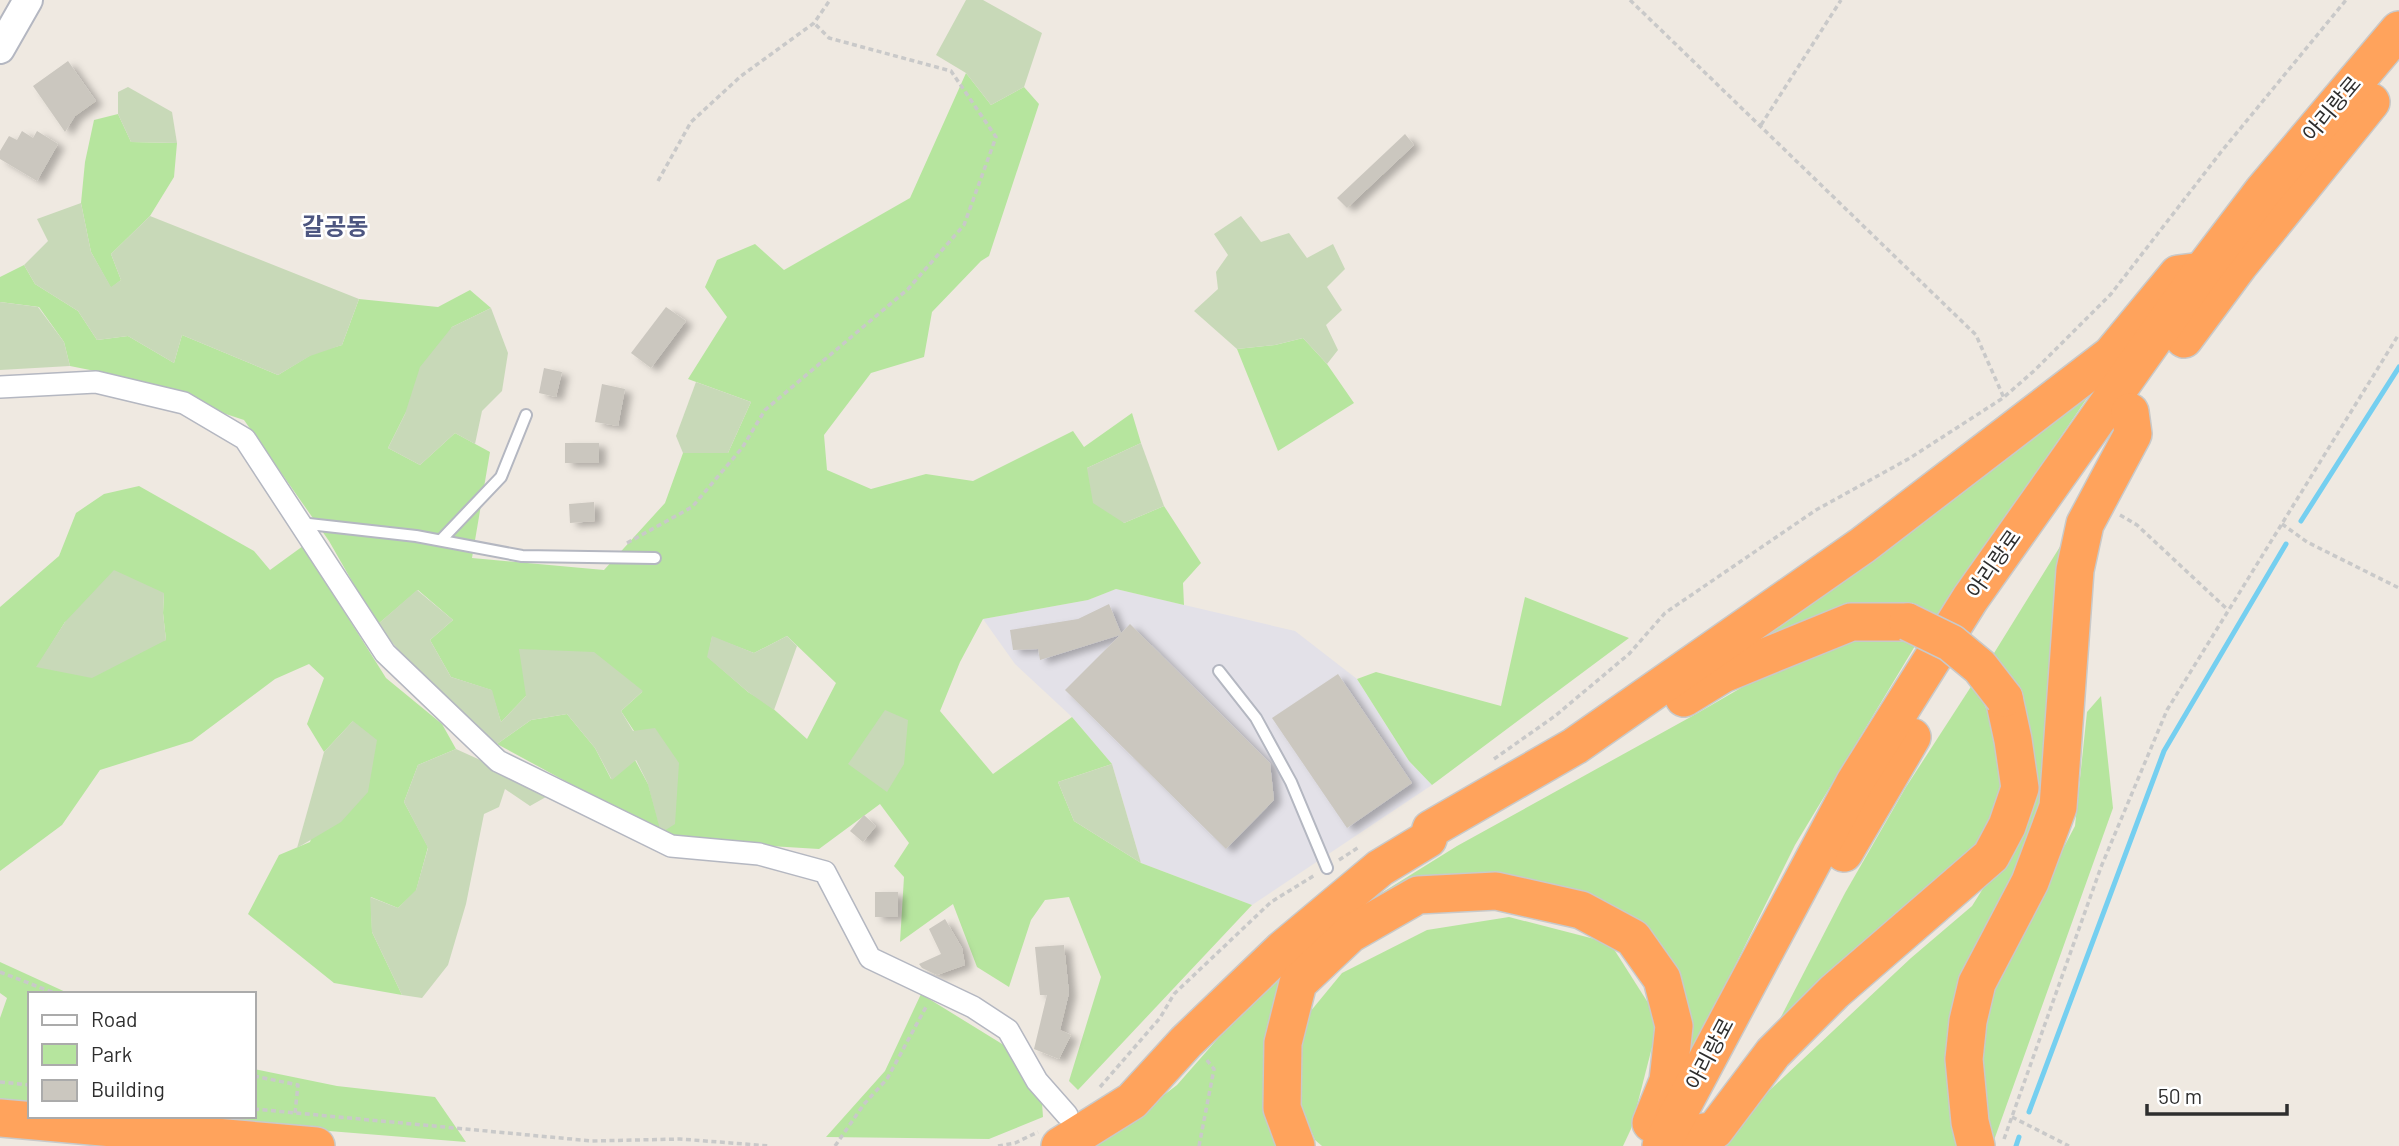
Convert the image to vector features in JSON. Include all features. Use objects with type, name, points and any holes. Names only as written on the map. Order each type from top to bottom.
[{"type":"highway","name":"아리랑로","points":[[1661,1146],[1855,782],[1970,598],[2202,271],[2263,191],[2399,30]]},
{"type":"highway","name":"아리랑로","points":[[1692,1140],[1800,929],[1936,696],[2015,574],[2239,265],[2399,69]]},
{"type":"highway","points":[[1428,839],[1431,829],[1575,746],[1863,545],[2110,355],[2178,274],[2202,271]]},
{"type":"highway","points":[[1973,1134],[1964,1059],[1968,1021],[1977,983],[2030,882],[2058,807],[2075,570],[2085,524],[2133,434],[2130,412]]},
{"type":"highway","points":[[1064,1130],[1132,1101],[1186,1042],[1283,948],[1380,868],[1428,839],[1439,839],[1578,762],[1723,674],[1851,622],[1908,622],[1951,643],[1980,667],[2004,698],[2020,788],[2007,825],[1990,856],[1834,992],[1773,1053],[1715,1130],[1692,1140]]},
{"type":"highway","points":[[1296,1146],[1282,1108],[1282,1095],[1283,1043],[1298,983],[1350,934],[1418,895],[1496,891],[1581,910],[1633,938],[1662,979],[1674,1026],[1668,1081],[1642,1146]]},
{"type":"highway","points":[[0,1118],[316,1146]]},
{"type":"street","points":[[0,49],[28,0]]},
{"type":"street","points":[[0,387],[96,382],[184,402],[245,439],[385,653],[498,761],[671,846],[759,854],[825,872],[870,958],[973,1007],[1009,1030],[1064,1130]]},
{"type":"lane","points":[[441,540],[501,477],[526,415]]},
{"type":"lane","points":[[300,523],[441,540],[522,556],[655,558]]},
{"type":"lane","points":[[1219,671],[1256,718],[1291,782],[1327,868]]},
{"type":"path","points":[[658,181],[691,122],[740,76],[814,23],[830,0]]},
{"type":"path","points":[[1630,0],[1976,335],[2003,398],[2011,407]]},
{"type":"path","points":[[1761,125],[1841,0]]},
{"type":"path","points":[[1492,760],[1555,716],[1629,654],[1665,613],[1816,510],[1910,458],[2003,398],[2035,370],[2112,294],[2221,152],[2346,0]]},
{"type":"path","points":[[595,557],[643,536],[692,507],[742,448],[765,410],[908,289],[964,225],[996,137],[951,71],[829,38],[814,23]]},
{"type":"path","points":[[2001,1146],[2101,867],[2162,722],[2399,334]]},
{"type":"path","points":[[2115,511],[2137,525],[2228,610]]},
{"type":"path","points":[[2282,524],[2307,542],[2399,588]]},
{"type":"path","points":[[1098,1090],[1160,1018],[1174,994],[1271,902],[1361,846]]},
{"type":"path","points":[[0,972],[52,992]]},
{"type":"path","points":[[835,1146],[864,1104],[887,1079],[935,989]]},
{"type":"path","points":[[1199,1146],[1214,1069],[1203,1055]]},
{"type":"path","points":[[256,1076],[298,1085],[295,1113]]},
{"type":"path","points":[[0,1082],[28,1085]]},
{"type":"path","points":[[256,1109],[592,1141],[680,1139],[770,1146]]},
{"type":"path","points":[[2012,1117],[2069,1146]]},
{"type":"path","points":[[998,1146],[1064,1130]]},
{"type":"shaded area","points":[[1116,589],[1295,631],[1357,679],[1409,761],[1432,785],[1252,905],[1141,863],[1112,764],[1072,717],[1015,664],[983,619],[1088,600]]},
{"type":"green space","points":[[966,0],[983,0],[1042,33],[1024,87],[991,105],[966,73],[936,55]]},
{"type":"green space","points":[[966,73],[991,105],[1024,87],[1039,104],[989,256],[932,312],[924,357],[871,373],[824,435],[827,470],[871,489],[926,474],[973,481],[1073,431],[1084,447],[1132,413],[1141,443],[1087,468],[1124,523],[1164,506],[1201,563],[1183,583],[1184,605],[1116,589],[1088,600],[983,619],[960,662],[940,711],[993,774],[1072,717],[1112,764],[1058,782],[1074,821],[1141,863],[1252,905],[1078,1090],[1069,1081],[1101,977],[1069,897],[1045,900],[1031,920],[1009,987],[977,967],[953,904],[900,942],[904,877],[894,866],[909,843],[880,804],[819,849],[688,841],[661,833],[497,744],[531,720],[567,714],[595,748],[611,779],[635,760],[648,784],[661,832],[634,731],[621,711],[642,692],[526,696],[501,722],[491,690],[451,677],[430,640],[453,620],[418,590],[377,625],[329,541],[244,420],[95,371],[70,366],[64,342],[39,307],[0,302],[0,277],[24,265],[35,284],[78,311],[97,340],[128,336],[174,363],[182,335],[278,375],[314,353],[342,345],[359,299],[438,307],[470,290],[491,308],[452,327],[388,448],[420,465],[455,433],[490,452],[472,558],[604,570],[665,503],[683,453],[728,453],[751,402],[688,379],[727,317],[705,287],[717,260],[755,244],[784,270],[910,198]],"holes":[[[787,636],[836,683],[807,739],[708,657],[712,637],[754,653]]]},
{"type":"green space","points":[[128,87],[172,112],[177,143],[131,142],[118,114],[118,92]]},
{"type":"green space","points":[[118,114],[131,142],[177,143],[174,177],[150,216],[111,254],[121,280],[111,288],[91,252],[81,203],[85,162],[94,120]]},
{"type":"green space","points":[[81,203],[91,252],[111,287],[121,280],[111,254],[150,216],[359,299],[342,345],[310,356],[278,375],[182,335],[174,363],[128,336],[97,340],[78,311],[35,284],[24,265],[48,241],[37,219]]},
{"type":"green space","points":[[1241,216],[1261,242],[1289,233],[1307,258],[1333,244],[1345,269],[1327,287],[1342,310],[1326,325],[1338,350],[1327,364],[1303,338],[1275,345],[1237,349],[1194,311],[1218,289],[1216,272],[1228,255],[1214,234]]},
{"type":"green space","points":[[0,302],[38,307],[64,342],[70,366],[0,370]]},
{"type":"green space","points":[[491,308],[508,353],[502,391],[482,411],[475,444],[455,433],[420,465],[388,448],[405,414],[420,367],[452,327]]},
{"type":"green space","points":[[1303,338],[1327,364],[1354,403],[1278,451],[1237,349],[1275,345]]},
{"type":"green space","points":[[696,382],[751,402],[728,453],[683,453],[676,436]]},
{"type":"green space","points":[[2094,388],[1934,622],[1721,667]]},
{"type":"green space","points":[[1141,443],[1164,506],[1124,523],[1093,503],[1087,468]]},
{"type":"green space","points":[[139,486],[254,551],[270,570],[303,546],[386,678],[442,724],[456,749],[418,765],[404,802],[428,847],[416,891],[398,908],[371,897],[372,932],[402,995],[334,983],[248,914],[279,855],[310,842],[353,721],[324,752],[307,724],[324,678],[309,664],[275,679],[192,741],[100,770],[62,825],[0,871],[0,607],[59,556],[76,513],[104,494]],"holes":[[[164,593],[166,640],[37,667],[65,622]]]},
{"type":"green space","points":[[2074,524],[2052,793],[1954,1019],[1959,1146],[1725,1146],[1741,1117],[1911,958],[1972,906],[2028,817],[1991,658]]},
{"type":"green space","points":[[114,570],[164,593],[166,640],[92,678],[36,667],[65,622]]},
{"type":"green space","points":[[417,590],[453,620],[430,640],[451,677],[492,690],[501,722],[526,696],[519,649],[594,652],[643,691],[621,711],[633,731],[655,728],[679,763],[675,824],[661,833],[648,784],[636,760],[612,780],[595,748],[567,714],[531,720],[497,744],[423,678],[377,625]]},
{"type":"green space","points":[[1525,597],[1629,638],[1432,785],[1409,761],[1357,679],[1376,672],[1501,706]]},
{"type":"green space","points":[[712,636],[754,653],[787,636],[797,646],[774,710],[707,657]]},
{"type":"green space","points":[[1898,638],[1915,646],[1795,845],[1688,1060],[1668,964],[1462,880],[1316,951],[1285,1146],[1097,1146],[1177,1085],[1243,1010],[1343,917],[1457,846],[1782,664],[1855,640]]},
{"type":"green space","points":[[1974,682],[1997,732],[2004,797],[1980,850],[1767,1044],[1845,893],[1906,787]]},
{"type":"green space","points":[[2101,696],[2113,808],[1993,1143],[1984,1118],[1980,1035],[2005,959],[2075,826],[2087,712]]},
{"type":"green space","points":[[885,710],[908,720],[904,764],[887,792],[848,764]]},
{"type":"green space","points":[[353,721],[377,740],[368,792],[341,822],[297,848],[324,752]]},
{"type":"green space","points":[[456,749],[553,793],[530,806],[505,789],[499,807],[484,814],[466,904],[448,965],[422,998],[402,995],[372,932],[370,897],[398,908],[416,890],[428,848],[404,802],[418,765]]},
{"type":"green space","points":[[1112,764],[1141,863],[1074,821],[1058,782]]},
{"type":"green space","points":[[1509,917],[1610,943],[1659,1020],[1631,1129],[1623,1146],[1322,1146],[1315,1140],[1294,1090],[1305,1018],[1342,973],[1427,930]]},
{"type":"green space","points":[[0,962],[66,992],[28,992],[28,1106],[0,1104],[0,1018],[7,998],[0,993]]},
{"type":"green space","points":[[921,994],[1007,1047],[1042,1103],[1043,1117],[989,1139],[826,1137],[885,1071]]},
{"type":"green space","points":[[256,1069],[337,1086],[435,1097],[466,1142],[168,1118],[256,1118]]},
{"type":"building","points":[[68,61],[96,101],[75,116],[65,132],[33,86]]},
{"type":"building","points":[[22,131],[33,138],[37,131],[58,144],[37,181],[0,159],[0,151],[9,136],[17,140]]},
{"type":"building","points":[[1405,134],[1414,145],[1347,208],[1337,198]]},
{"type":"building","points":[[666,307],[686,321],[651,368],[631,353]]},
{"type":"building","points":[[544,368],[562,372],[556,397],[539,393]]},
{"type":"building","points":[[602,384],[625,389],[618,426],[595,422]]},
{"type":"building","points":[[565,443],[599,443],[599,463],[565,463]]},
{"type":"building","points":[[594,502],[595,521],[570,523],[569,504]]},
{"type":"building","points":[[1109,604],[1121,633],[1130,624],[1270,763],[1274,800],[1226,849],[1065,690],[1120,635],[1040,660],[1038,649],[1013,650],[1010,630],[1078,619]]},
{"type":"building","points":[[1338,674],[1412,783],[1347,828],[1272,718]]},
{"type":"building","points":[[864,815],[876,826],[863,842],[850,831]]},
{"type":"building","points":[[875,892],[898,892],[898,917],[875,917]]},
{"type":"building","points":[[945,919],[962,948],[965,965],[937,975],[919,964],[941,954],[929,929]]},
{"type":"building","points":[[1064,945],[1069,993],[1060,1030],[1071,1035],[1059,1059],[1034,1049],[1047,995],[1040,995],[1035,947]]},
{"type":"waterway","points":[[2301,521],[2399,367]]},
{"type":"waterway","points":[[2029,1112],[2164,751],[2286,544]]},
{"type":"waterway","points":[[2016,1146],[2019,1137]]},
{"type":"district","name":"갈공동","points":[[335,227]]}]
